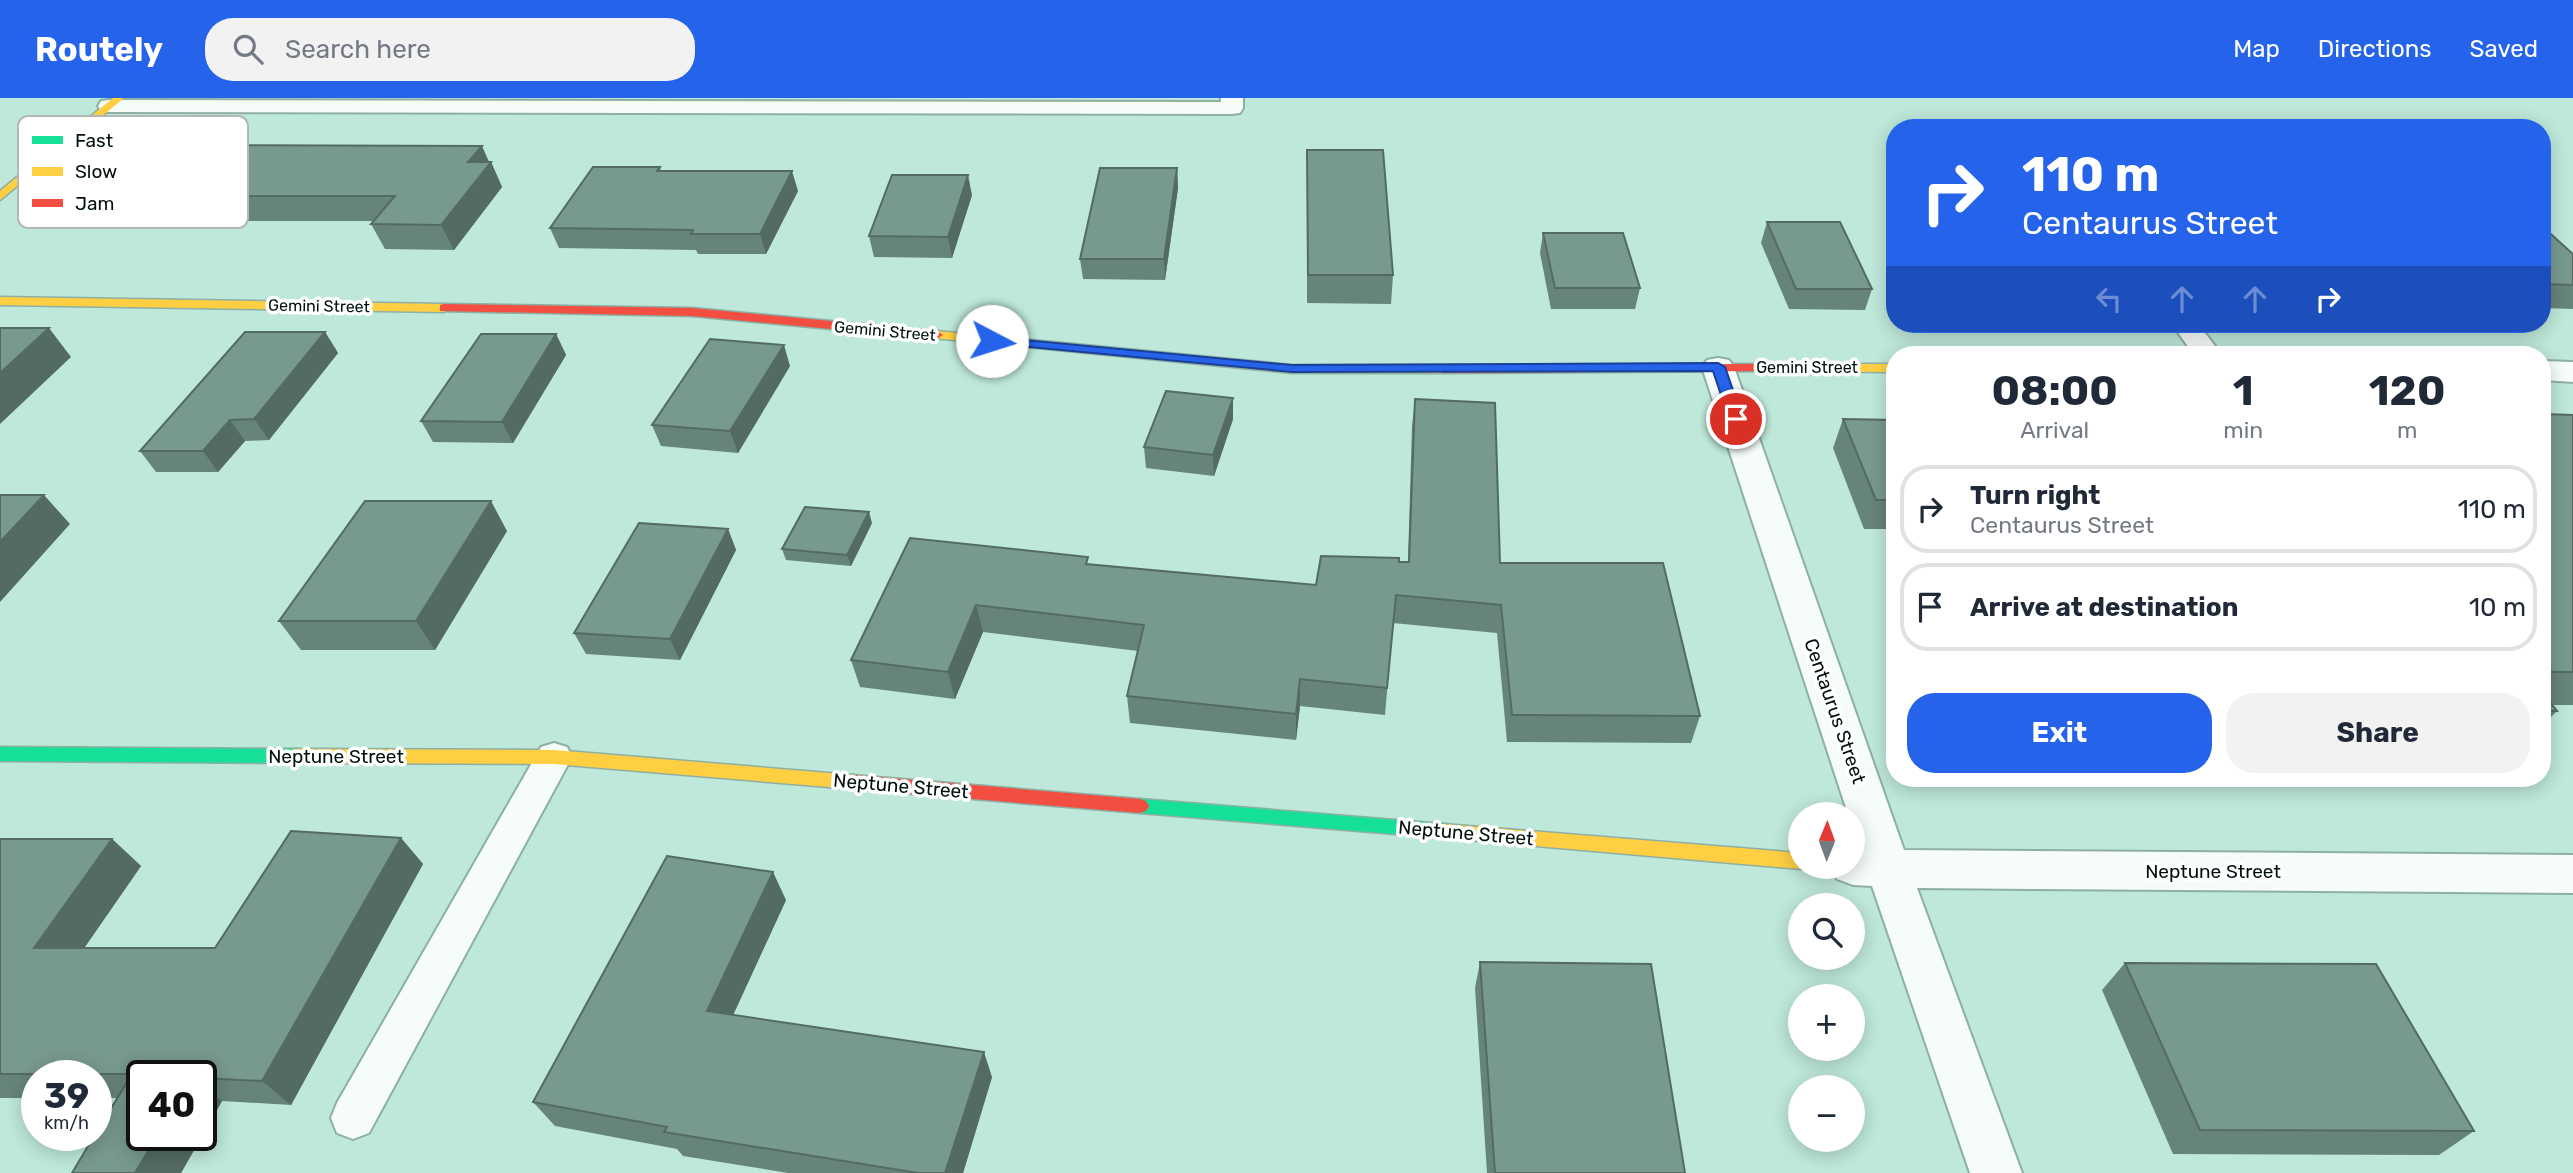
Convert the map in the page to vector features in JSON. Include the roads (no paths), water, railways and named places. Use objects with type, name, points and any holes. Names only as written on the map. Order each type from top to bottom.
[{"type":"street","points":[[97,116],[114,102]]},
{"type":"street","points":[[0,197],[18,182]]},
{"type":"street","name":"Gemini Street","points":[[0,300],[692,313],[1292,369],[1886,368]]},
{"type":"street","name":"Centaurus Street","points":[[1718,367],[1871,867],[1996,1173]]},
{"type":"street","points":[[2551,371],[2573,372]]},
{"type":"street","name":"Neptune Street","points":[[0,754],[554,757],[1788,860]]},
{"type":"street","name":"Neptune Street","points":[[1871,867],[2573,874]]},
{"type":"lane","points":[[114,102],[524,102],[1232,108],[1232,98]]},
{"type":"lane","points":[[353,1118],[554,757]]}]
